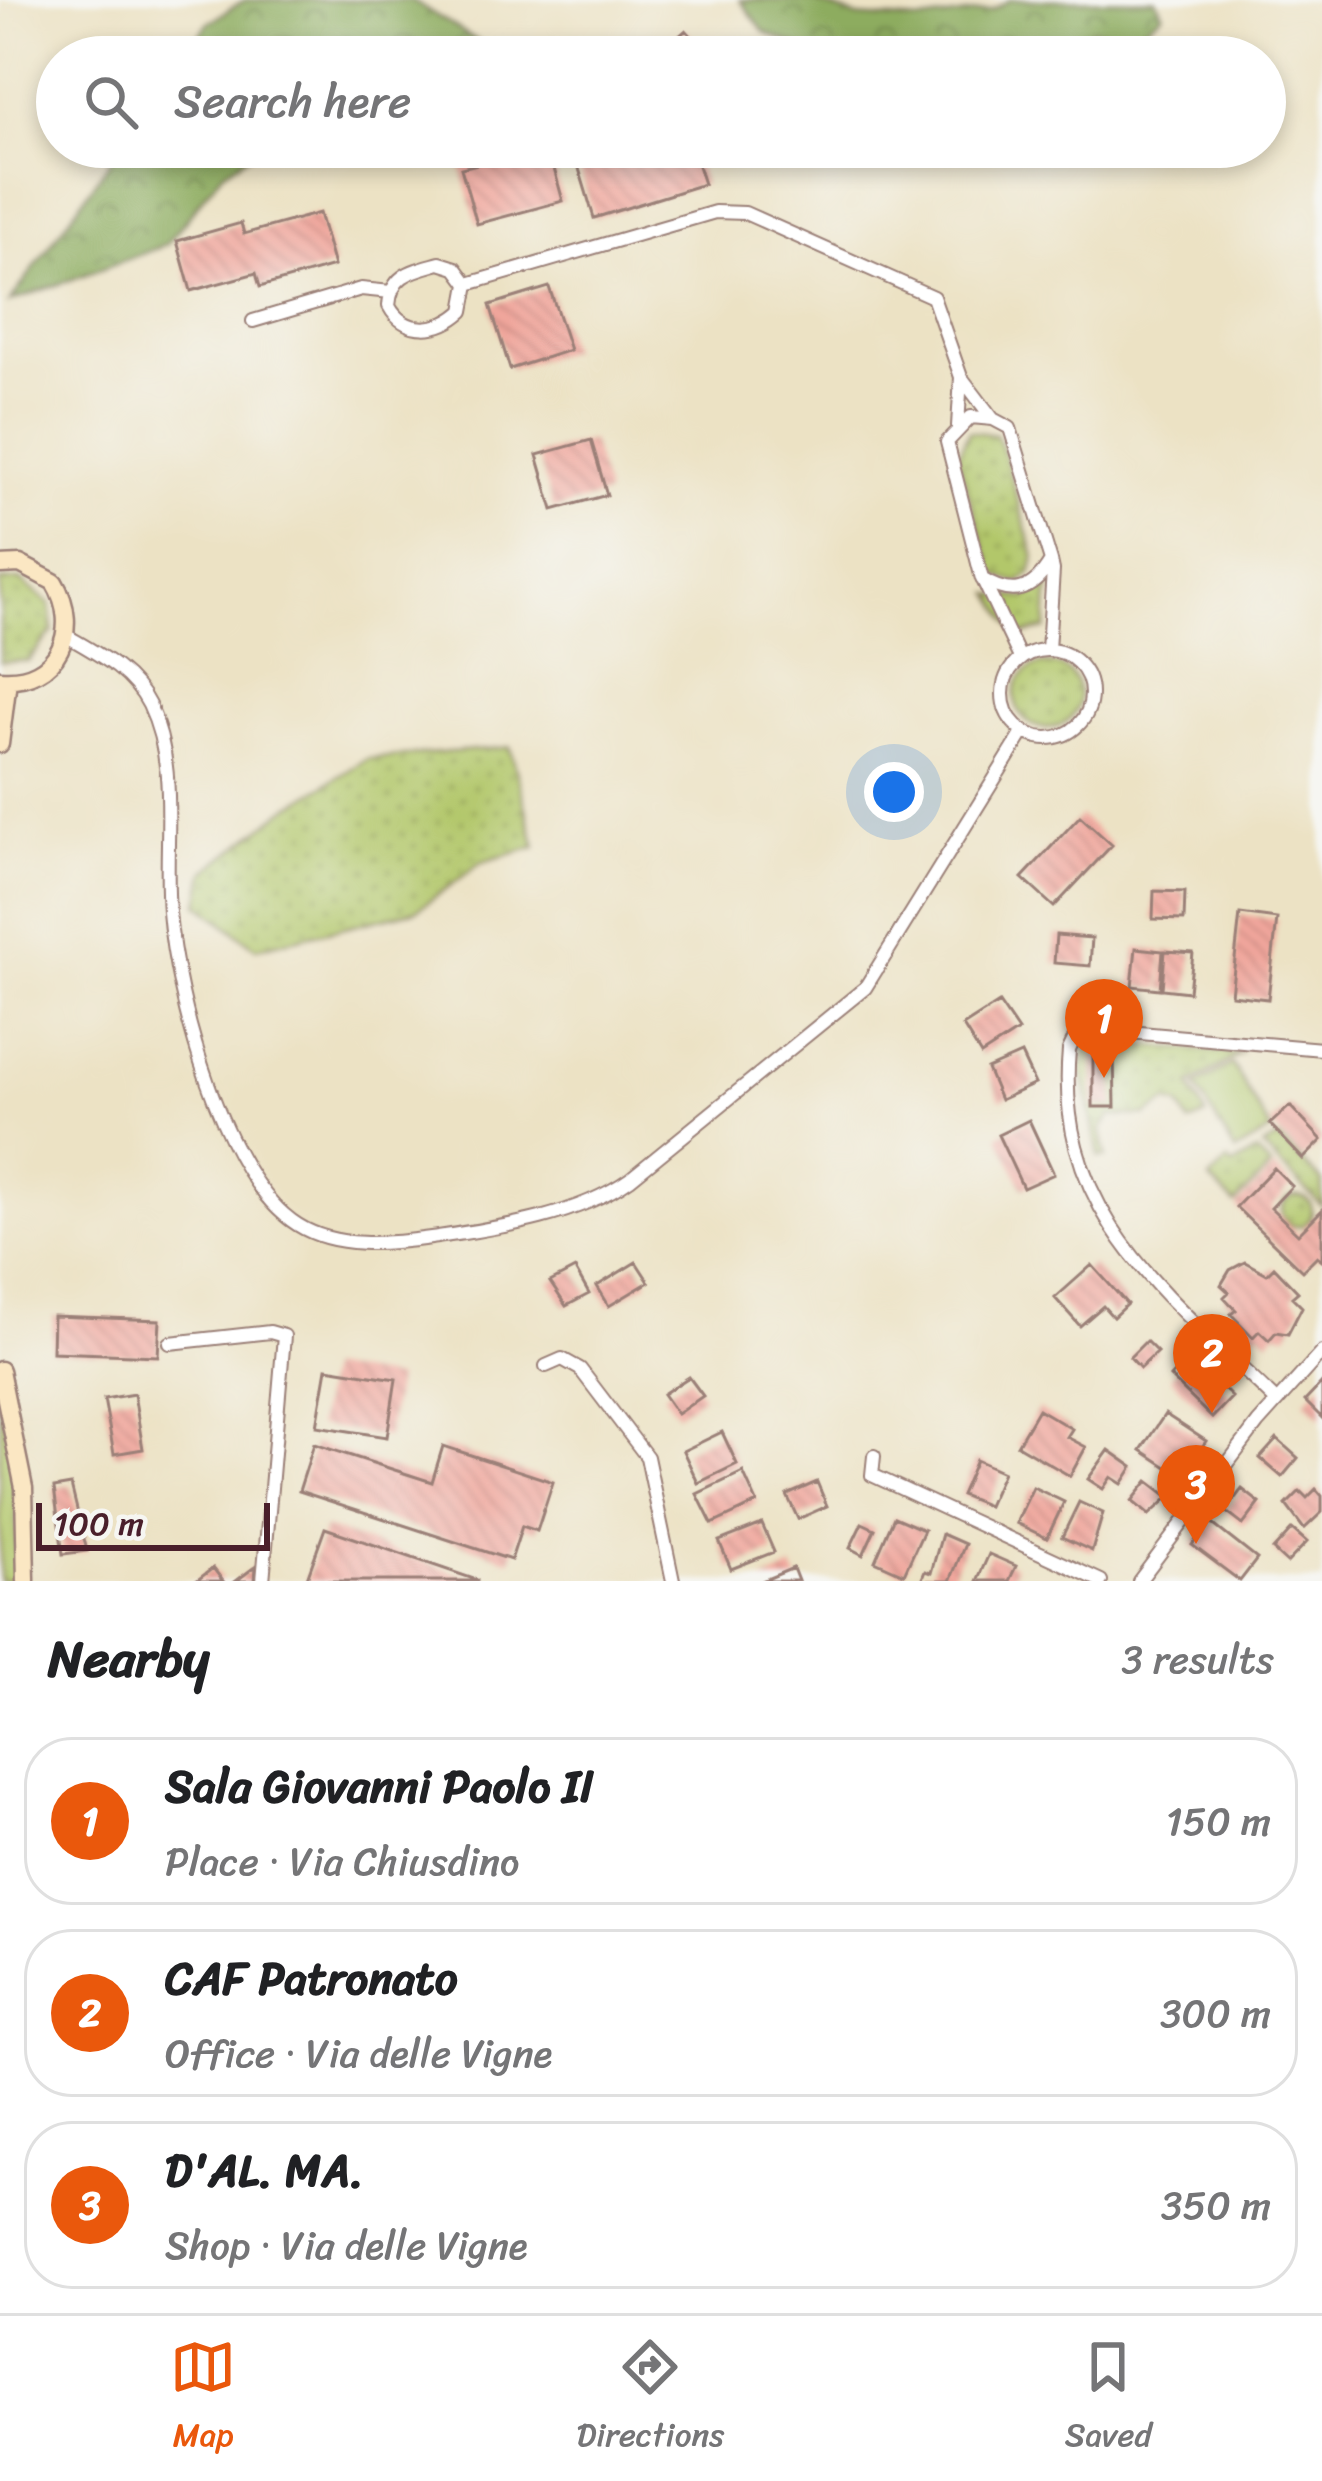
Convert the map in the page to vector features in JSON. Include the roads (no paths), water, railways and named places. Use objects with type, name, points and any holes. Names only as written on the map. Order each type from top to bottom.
[{"type":"street","points":[[468,284],[715,212],[745,213],[922,289],[941,309],[961,377],[958,426]]},
{"type":"street","points":[[440,263],[456,268],[468,284],[463,311],[422,329],[397,320],[389,306],[391,292],[408,272],[440,263]]},
{"type":"street","points":[[253,321],[361,289],[391,292]]},
{"type":"street","points":[[961,377],[993,418],[1010,428],[1051,561],[1054,588],[1048,650]]},
{"type":"street","points":[[993,418],[971,418],[958,426],[947,442],[948,463],[982,579],[1020,658]]},
{"type":"street","points":[[982,579],[1000,589],[1022,591],[1035,584],[1051,561]]},
{"type":"street","points":[[0,565],[20,564],[53,582],[64,599],[67,636],[47,668],[4,680],[0,744]]},
{"type":"street","points":[[67,636],[128,676],[158,726],[167,766],[174,950],[193,1026],[234,1141],[263,1191],[286,1216],[317,1234],[356,1242],[436,1237],[565,1210],[630,1179],[865,988],[1023,733]]},
{"type":"street","points":[[1048,650],[1075,660],[1085,671],[1090,685],[1087,714],[1078,726],[1052,739],[1023,733],[1012,723],[1002,696],[1010,668],[1020,658],[1048,650]]},
{"type":"street","points":[[1276,1401],[1158,1287],[1106,1223],[1077,1156],[1069,1050],[1076,1035],[1095,1029],[1322,1049]]},
{"type":"street","points":[[170,1343],[270,1332],[284,1336],[262,1581]]},
{"type":"street","points":[[1139,1581],[1276,1401],[1322,1352]]},
{"type":"street","points":[[547,1366],[562,1359],[580,1369],[647,1457],[673,1581]]},
{"type":"street","points":[[0,1370],[24,1488],[26,1581]]},
{"type":"street","points":[[874,1456],[872,1475],[1101,1581]]},
{"type":"place","name":"Sala Giovanni Paolo II","points":[[1104,1078]]},
{"type":"place","name":"CAF Patronato","points":[[1212,1413]]},
{"type":"place","name":"D'AL. MA.","points":[[1196,1544]]}]
